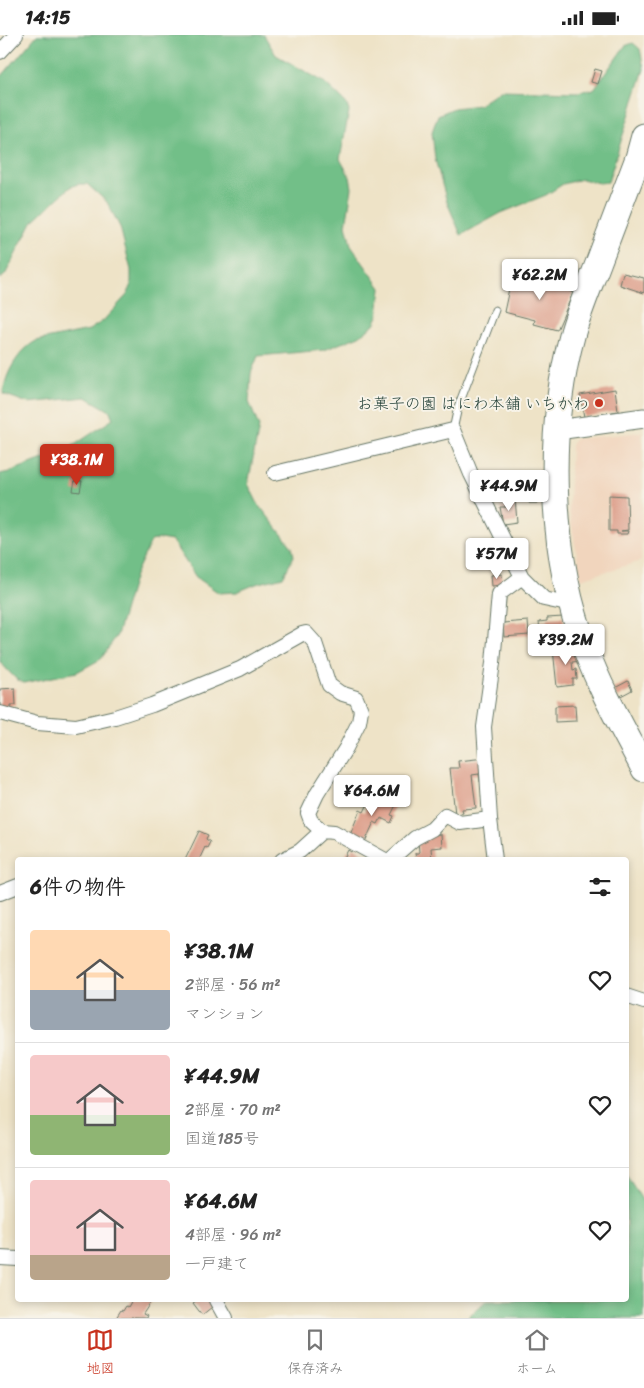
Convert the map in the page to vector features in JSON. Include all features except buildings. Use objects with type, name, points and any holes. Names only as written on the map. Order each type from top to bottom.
[{"type":"highway","points":[[644,136],[638,158],[573,333],[564,371],[557,430],[556,488],[558,529],[564,576],[586,650],[612,708],[644,769]]},
{"type":"street","points":[[0,52],[16,35]]},
{"type":"street","points":[[557,430],[644,418]]},
{"type":"street","points":[[275,473],[453,430],[470,474],[522,577],[544,599],[572,605]]},
{"type":"street","points":[[495,857],[490,819],[484,727],[493,663],[499,594],[522,577]]},
{"type":"street","points":[[0,713],[37,723],[76,726],[115,717],[152,705],[240,669],[306,633],[315,643],[329,685],[340,693],[356,698],[361,710],[358,722],[346,748],[308,813],[311,821],[322,831],[334,832],[380,857]]},
{"type":"street","points":[[393,857],[414,838],[432,829],[445,815],[460,823],[490,819]]},
{"type":"street","points":[[288,857],[300,851],[322,831]]},
{"type":"street","points":[[0,893],[15,886]]},
{"type":"street","points":[[629,997],[644,1002]]},
{"type":"street","points":[[0,1258],[15,1259]]},
{"type":"street","points":[[217,1302],[226,1318]]},
{"type":"lane","points":[[453,430],[458,407],[495,310]]},
{"type":"shaded area","points":[[642,432],[641,561],[581,579],[569,510],[571,445],[575,439]]},
{"type":"green space","points":[[37,35],[264,35],[276,55],[324,82],[346,103],[349,111],[340,159],[350,177],[352,188],[346,225],[351,246],[381,288],[378,316],[374,324],[359,336],[324,350],[258,356],[251,373],[249,402],[259,427],[248,484],[258,504],[292,547],[294,556],[283,577],[256,584],[237,592],[219,593],[196,577],[172,541],[160,539],[151,541],[135,575],[117,635],[101,659],[77,672],[24,683],[16,679],[0,662],[0,474],[67,450],[113,419],[110,411],[86,397],[28,403],[3,394],[4,386],[18,357],[29,345],[36,341],[89,330],[103,321],[127,295],[131,287],[131,270],[120,227],[107,202],[87,184],[78,184],[70,187],[32,222],[5,275],[0,279],[0,78]]},
{"type":"green space","points":[[633,43],[640,49],[644,69],[608,182],[599,183],[582,179],[563,184],[546,195],[501,213],[461,235],[447,202],[435,159],[432,132],[438,115],[454,108],[479,105],[500,90],[578,92],[594,89],[625,46]]},
{"type":"green space","points":[[629,1179],[644,1203],[644,1318],[467,1318],[485,1302],[629,1302]]},
{"type":"place","name":"お菓子の園 はにわ本舗 いちかわ","points":[[599,403]]}]
